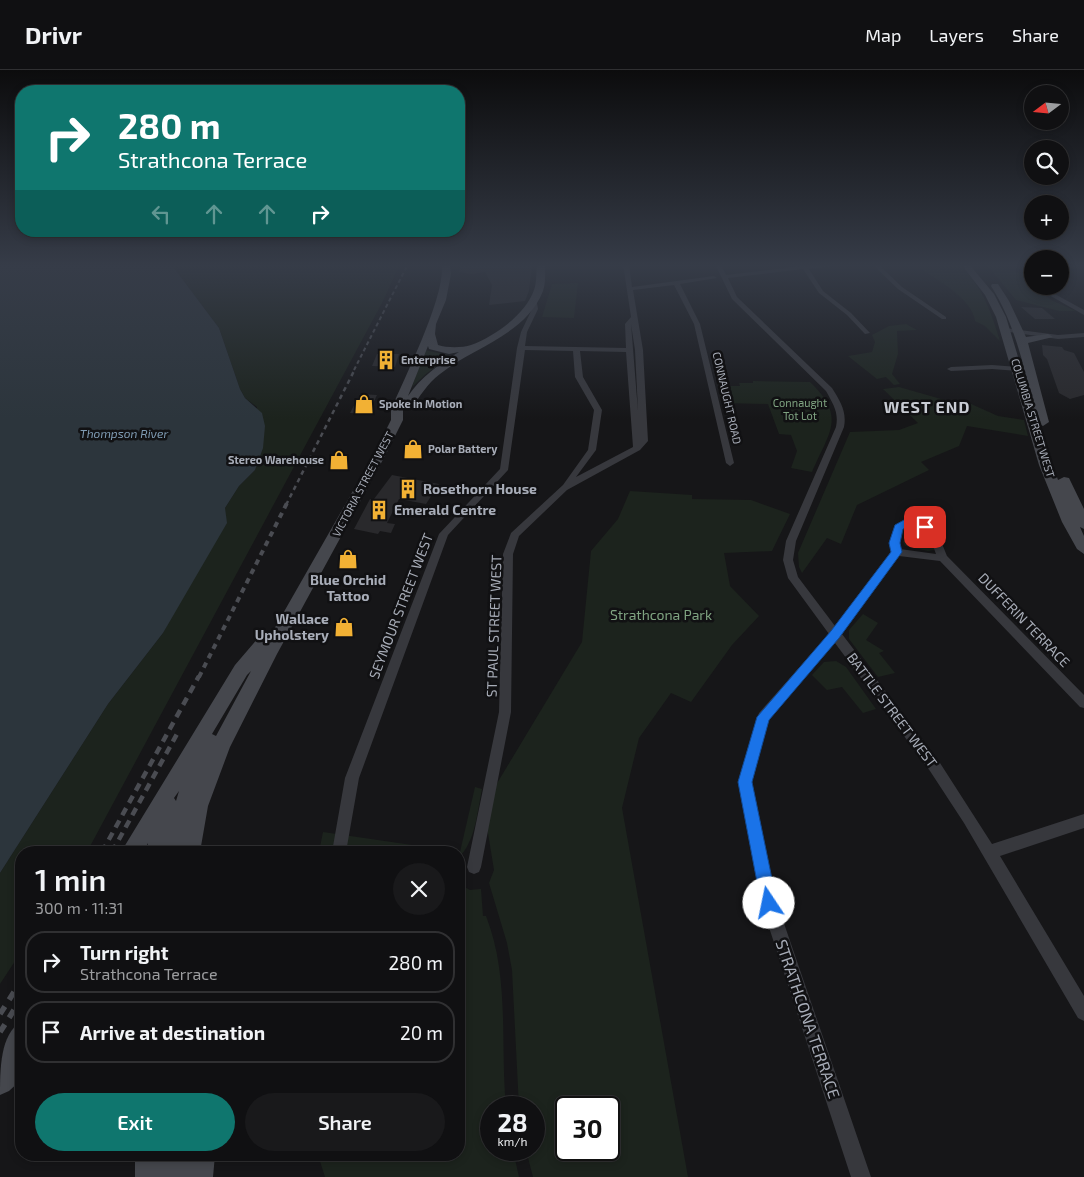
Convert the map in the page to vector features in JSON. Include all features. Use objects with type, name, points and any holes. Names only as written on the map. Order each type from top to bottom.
[{"type":"main road","name":"VICTORIA STREET WEST","points":[[190,846],[192,825],[202,787],[215,758],[290,612],[330,547],[397,420],[397,410],[434,316]]},
{"type":"main road","name":"SEYMOUR STREET WEST","points":[[397,420],[406,410],[412,396],[429,376],[493,337],[520,316]]},
{"type":"main road","name":"COLUMBIA STREET WEST","points":[[999,316],[1023,369],[1052,448],[1084,524]]},
{"type":"main road","name":"COLUMBIA STREET WEST","points":[[1011,316],[1021,336],[1023,369],[1049,472],[1066,514],[1084,549]]},
{"type":"main road","points":[[433,320],[431,342],[433,347],[442,350],[463,349],[493,337]]},
{"type":"main road","points":[[1021,336],[1048,336]]},
{"type":"main road","name":"VICTORIA STREET WEST","points":[[135,846],[241,670],[290,612]]},
{"type":"main road","points":[[176,846],[178,827],[201,757],[278,628]]},
{"type":"main road","points":[[158,846],[169,790]]},
{"type":"main road","points":[[0,1070],[15,1045]]},
{"type":"main road","points":[[0,1082],[15,1068]]},
{"type":"main road","points":[[149,1161],[150,1177]]},
{"type":"main road","points":[[173,1161],[173,1177]]},
{"type":"main road","points":[[199,1177],[200,1161]]},
{"type":"street","name":"SEYMOUR STREET WEST","points":[[341,846],[352,778],[444,534],[504,470],[521,348],[524,332],[531,316]]},
{"type":"street","points":[[630,316],[628,324],[637,448]]},
{"type":"street","points":[[633,316],[643,390],[644,441],[637,448]]},
{"type":"street","name":"CONNAUGHT ROAD","points":[[691,316],[699,333],[730,463]]},
{"type":"street","name":"BATTLE STREET WEST","points":[[752,316],[829,390],[841,412],[840,428],[809,497],[788,554],[788,566],[793,578],[935,767],[990,852],[1084,1012]]},
{"type":"street","points":[[851,316],[867,333]]},
{"type":"street","points":[[941,316],[944,318]]},
{"type":"street","points":[[1005,330],[1021,336]]},
{"type":"street","points":[[1048,336],[1084,335]]},
{"type":"street","points":[[521,348],[630,350]]},
{"type":"street","points":[[564,488],[592,450],[598,410],[579,377],[576,349]]},
{"type":"street","points":[[951,369],[992,367],[1023,369]]},
{"type":"street","name":"ST PAUL STREET WEST","points":[[474,868],[505,712],[508,554],[515,535],[564,488],[637,448]]},
{"type":"street","name":"DUFFERIN TERRACE","points":[[896,552],[894,543],[898,527],[907,522],[916,522],[925,527],[937,541],[943,558],[1084,703]]},
{"type":"street","points":[[896,552],[943,558]]},
{"type":"street","name":"STRATHCONA TERRACE","points":[[861,1177],[769,903],[745,782],[763,717],[835,634],[896,552]]},
{"type":"street","points":[[990,852],[1084,821]]},
{"type":"green space","points":[[210,316],[375,316],[90,846],[17,846],[108,704],[163,633],[225,508],[239,486],[255,470],[257,407],[245,398],[240,389],[219,328]]},
{"type":"green space","points":[[542,316],[574,316],[574,318]]},
{"type":"green space","points":[[974,316],[992,316],[1000,341],[985,326],[975,321]]},
{"type":"green space","points":[[906,324],[917,330],[897,331],[898,354],[892,374],[900,384],[894,385],[886,377],[877,379],[848,356],[872,352],[875,342],[872,335],[889,326]]},
{"type":"green space","points":[[425,350],[452,356],[427,373],[412,387]]},
{"type":"green space","name":"Connaught Tot Lot","points":[[753,381],[810,382],[821,394],[828,405],[831,425],[829,435],[812,472],[791,468],[797,451],[791,435],[779,434],[768,404],[722,403],[718,386],[740,386],[739,383],[753,383]]},
{"type":"green space","points":[[899,387],[955,403],[969,403],[998,416],[1024,420],[1028,436],[967,426],[959,446],[921,462],[929,470],[857,505],[841,544],[827,538],[802,573],[799,567],[798,553],[850,432],[899,430],[918,423],[883,389]]},
{"type":"green space","name":"Strathcona Park","points":[[630,491],[692,495],[692,499],[751,500],[790,514],[772,551],[724,553],[730,586],[759,616],[732,645],[691,702],[671,693],[639,738],[622,808],[688,1177],[533,1177],[529,1161],[545,1161],[545,1096],[518,1096],[512,970],[507,943],[489,883],[494,870],[487,827],[493,790],[582,642],[591,551],[618,519]]},
{"type":"green space","points":[[916,529],[923,532],[936,546],[934,550],[928,551],[905,546],[903,542],[909,530]]},
{"type":"green space","points":[[863,614],[878,623],[866,640],[884,651],[879,653],[895,673],[878,677],[849,639],[849,630]]},
{"type":"green space","points":[[836,661],[846,667],[876,709],[863,713],[842,687],[827,690],[812,675],[824,662]]},
{"type":"green space","points":[[475,787],[482,789],[475,825],[465,851],[465,846],[461,846]]},
{"type":"green space","points":[[323,832],[419,846],[320,846]]},
{"type":"green space","points":[[15,850],[15,961],[0,984],[0,873]]},
{"type":"green space","points":[[465,887],[470,890],[481,889],[483,916],[486,916],[494,939],[503,1010],[505,1096],[480,1096],[480,1161],[515,1161],[519,1177],[325,1177],[320,1161],[465,1161]]},
{"type":"water","name":"Thompson River","points":[[0,316],[210,316],[219,328],[240,389],[245,398],[262,413],[265,426],[263,448],[255,470],[239,486],[225,508],[227,523],[163,633],[108,704],[17,846],[15,846],[15,850],[0,873]]},
{"type":"building","points":[[1031,316],[1051,316],[1055,319],[1035,319]]},
{"type":"building","points":[[1042,345],[1062,347],[1064,350],[1074,353],[1084,372],[1084,395],[1070,399],[1059,393],[1047,359],[1043,355]]},
{"type":"building","name":"Enterprise","points":[[377,354],[399,354],[395,367],[372,366]]},
{"type":"building","name":"Spoke in Motion","points":[[360,394],[377,395],[368,414],[350,413]]},
{"type":"building","points":[[392,475],[439,484],[426,504],[399,499],[387,523],[395,524],[391,533],[380,531],[378,534],[354,529],[370,499],[374,499]]},
{"type":"railway","points":[[354,370],[382,316]]},
{"type":"railway","points":[[286,505],[355,369]]},
{"type":"railway","points":[[199,677],[287,503]]},
{"type":"railway","points":[[105,846],[199,676]]},
{"type":"railway","points":[[115,846],[177,734]]},
{"type":"railway","points":[[0,1014],[15,990]]},
{"type":"railway","points":[[0,1032],[15,1008]]},
{"type":"place","name":"Enterprise","points":[[386,360]]},
{"type":"place","name":"Spoke in Motion","points":[[364,404]]},
{"type":"place","name":"Polar Battery","points":[[413,449]]},
{"type":"place","name":"Stereo Warehouse","points":[[339,460]]},
{"type":"place","name":"Rosethorn House","points":[[408,489]]},
{"type":"place","name":"Emerald Centre","points":[[379,510]]},
{"type":"place","name":"Blue Orchid Tattoo","points":[[348,559]]},
{"type":"place","name":"Wallace Upholstery","points":[[344,627]]},
{"type":"district","name":"WEST END","points":[[927,407]]},
{"type":"route","points":[[769,903],[745,782],[763,717],[835,634],[877,580],[896,552],[894,543],[898,527],[907,522],[916,522],[925,527]]}]
